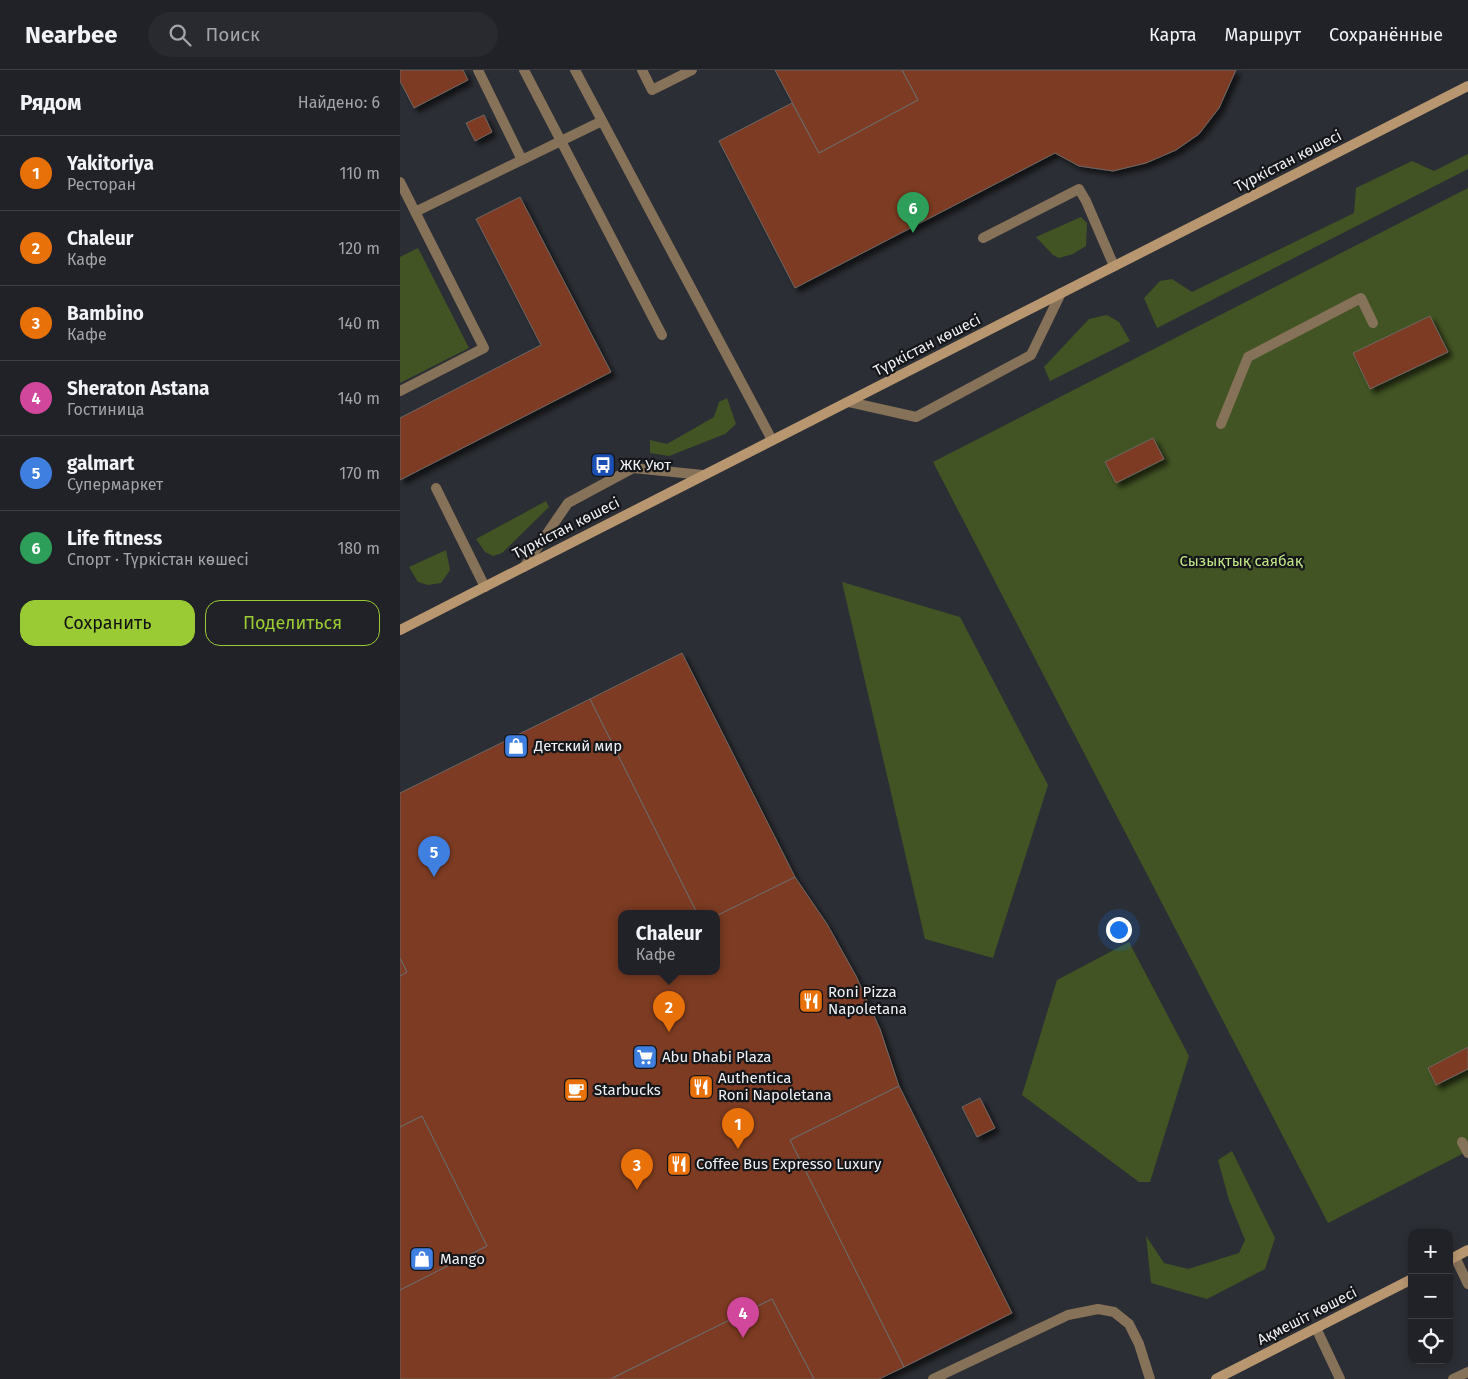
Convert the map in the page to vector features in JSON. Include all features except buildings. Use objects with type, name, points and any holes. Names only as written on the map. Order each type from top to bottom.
[{"type":"main road","name":"Түркістан көшесі","points":[[400,630],[1468,86]]},
{"type":"main road","points":[[1453,1258],[1468,1250]]},
{"type":"main road","name":"Ақмешіт көшесі","points":[[1216,1379],[1408,1281]]},
{"type":"lane","points":[[478,70],[522,160]]},
{"type":"lane","points":[[524,70],[662,335]]},
{"type":"lane","points":[[575,70],[772,440]]},
{"type":"lane","points":[[642,70],[652,90],[692,70]]},
{"type":"lane","points":[[415,212],[602,121]]},
{"type":"lane","points":[[400,182],[484,348],[400,391]]},
{"type":"lane","points":[[983,238],[1078,189],[1086,201],[1114,266]]},
{"type":"lane","points":[[849,402],[916,417],[1031,355],[1061,293]]},
{"type":"lane","points":[[1221,424],[1248,357],[1361,298],[1373,324]]},
{"type":"lane","points":[[524,567],[568,503],[633,468],[703,475]]},
{"type":"lane","points":[[436,488],[484,587]]},
{"type":"lane","points":[[1462,1142],[1468,1153]]},
{"type":"lane","points":[[1453,1260],[1468,1284]]},
{"type":"lane","points":[[933,1379],[1068,1315],[1098,1308],[1114,1312],[1129,1324],[1140,1344],[1150,1379]]},
{"type":"lane","points":[[1316,1328],[1340,1379]]},
{"type":"lane","points":[[1453,1379],[1468,1372]]},
{"type":"green space","points":[[1468,154],[1468,169],[1157,328],[1144,298],[1160,281],[1172,279],[1192,292],[1354,213],[1356,188],[1412,161],[1434,171]]},
{"type":"green space","name":"Сызықтық саябақ","points":[[1468,188],[1468,1151],[1328,1223],[933,462]]},
{"type":"green space","points":[[1081,217],[1087,223],[1086,246],[1073,254],[1059,258],[1053,255],[1036,237]]},
{"type":"green space","points":[[418,248],[469,348],[400,383],[400,257]]},
{"type":"green space","points":[[1107,315],[1119,322],[1130,341],[1050,381],[1044,367],[1089,319]]},
{"type":"green space","points":[[727,398],[736,424],[725,434],[669,456],[650,453],[650,440],[667,444],[714,417],[719,402]]},
{"type":"green space","points":[[546,501],[549,507],[502,553],[493,556],[485,552],[476,539]]},
{"type":"green space","points":[[446,550],[450,570],[441,583],[428,585],[418,582],[409,567]]},
{"type":"green space","points":[[842,582],[960,617],[1048,785],[993,958],[925,939]]},
{"type":"green space","points":[[1129,942],[1189,1056],[1150,1182],[1139,1182],[1022,1095],[1057,980]]},
{"type":"green space","points":[[1232,1151],[1275,1238],[1265,1269],[1207,1299],[1151,1283],[1146,1236],[1164,1263],[1188,1269],[1239,1253],[1245,1240],[1229,1200],[1218,1160]]},
{"type":"place","name":"Life fitness","points":[[913,233]]},
{"type":"place","name":"ЖК Уют","points":[[603,465]]},
{"type":"place","name":"Детский мир","points":[[516,746]]},
{"type":"place","name":"galmart","points":[[434,877]]},
{"type":"place","name":"Roni Pizza Napoletana","points":[[811,1001]]},
{"type":"place","name":"Chaleur","points":[[669,1032]]},
{"type":"place","name":"Abu Dhabi Plaza","points":[[645,1057]]},
{"type":"place","name":"Authentica Roni Napoletana","points":[[701,1087]]},
{"type":"place","name":"Starbucks","points":[[576,1090]]},
{"type":"place","name":"Yakitoriya","points":[[738,1149]]},
{"type":"place","name":"Coffee Bus Expresso Luxury","points":[[679,1164]]},
{"type":"place","name":"Bambino","points":[[637,1190]]},
{"type":"place","name":"Mango","points":[[422,1259]]},
{"type":"place","name":"Sheraton Astana","points":[[743,1338]]}]
